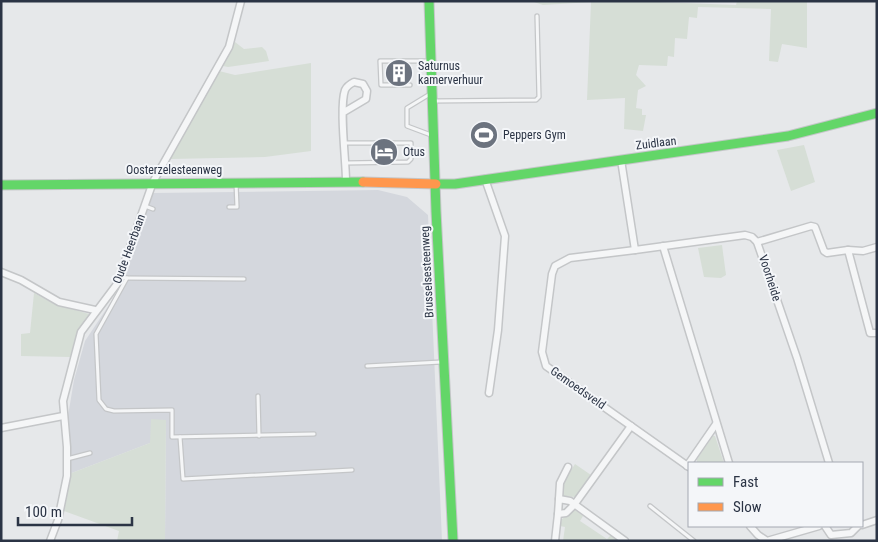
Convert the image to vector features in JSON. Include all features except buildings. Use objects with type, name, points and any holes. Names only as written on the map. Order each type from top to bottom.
[{"type":"main road","name":"Brusselsesteenweg","points":[[429,1],[453,541]]},
{"type":"main road","name":"Zuidlaan","points":[[436,184],[485,180],[788,136],[877,113]]},
{"type":"main road","name":"Oosterzelesteenweg","points":[[1,185],[346,181],[436,184]]},
{"type":"street","name":"Oude Heerbaan","points":[[50,541],[64,497],[67,459],[63,401],[75,348],[84,326],[95,310],[110,296],[123,278],[153,182],[229,47],[241,1]]},
{"type":"street","points":[[344,112],[366,99],[367,91],[363,84],[354,82],[346,87],[344,112],[346,181]]},
{"type":"street","points":[[621,160],[635,250]]},
{"type":"street","points":[[485,180],[505,236],[498,330],[490,392]]},
{"type":"street","points":[[757,242],[811,226],[815,227],[824,251],[827,254],[848,250],[863,251],[877,247]]},
{"type":"street","name":"Voorheide","points":[[635,250],[745,235],[752,237],[757,242],[797,358],[829,462]]},
{"type":"street","points":[[663,246],[728,462]]},
{"type":"street","name":"Gemoedsveld","points":[[635,250],[570,258],[555,266],[552,274],[542,352],[546,366],[688,467]]},
{"type":"street","points":[[848,250],[870,332],[877,333]]},
{"type":"street","points":[[1,272],[21,280],[59,302],[95,310]]},
{"type":"street","points":[[1,428],[63,416]]},
{"type":"street","name":"Gemoedsveld","points":[[691,462],[716,424]]},
{"type":"street","points":[[558,514],[566,513],[574,505],[631,426]]},
{"type":"street","points":[[555,541],[560,483],[568,467]]},
{"type":"street","points":[[559,499],[570,501],[625,541]]},
{"type":"street","points":[[863,524],[877,520]]},
{"type":"street","points":[[751,527],[760,538],[767,540],[815,527]]},
{"type":"street","points":[[825,527],[831,535],[851,533],[858,527]]},
{"type":"lane","points":[[434,136],[408,126],[406,108],[433,97],[536,100],[538,98],[537,16]]},
{"type":"lane","points":[[410,85],[381,85],[380,61],[432,60]]},
{"type":"lane","points":[[345,143],[411,142],[411,158],[408,162],[346,163]]},
{"type":"lane","points":[[229,207],[237,207],[236,183]]},
{"type":"lane","points":[[144,206],[153,209]]},
{"type":"lane","points":[[244,278],[123,278],[96,334],[99,400],[106,409],[114,411],[172,410],[172,438],[314,434]]},
{"type":"lane","points":[[367,366],[444,362]]},
{"type":"lane","points":[[258,396],[259,436]]},
{"type":"lane","points":[[180,437],[183,479],[352,470]]},
{"type":"lane","points":[[67,459],[90,453]]},
{"type":"lane","points":[[650,506],[694,541]]},
{"type":"shaded area","points":[[514,1],[632,1],[736,5],[737,1],[807,1],[807,48],[782,44],[778,62],[769,61],[771,9],[698,7],[697,18],[689,17],[687,39],[675,38],[674,57],[668,56],[667,66],[639,65],[636,75],[646,86],[638,90],[636,108],[642,109],[642,115],[646,115],[643,131],[624,129],[625,98],[587,100],[591,2],[543,5],[534,2]]},
{"type":"shaded area","points":[[235,42],[244,49],[262,47],[266,51],[269,61],[228,67],[223,66]]},
{"type":"shaded area","points":[[311,63],[311,151],[265,157],[170,159],[219,71],[235,75]]},
{"type":"shaded area","points":[[804,145],[815,182],[791,191],[777,150]]},
{"type":"shaded area","points":[[378,190],[407,197],[428,215],[442,541],[165,541],[166,420],[150,443],[69,474],[68,416],[74,380],[85,341],[115,296],[128,267],[135,239],[153,193]]},
{"type":"shaded area","points":[[722,245],[726,275],[721,278],[704,277],[698,248]]},
{"type":"shaded area","points":[[34,293],[54,304],[89,314],[80,329],[70,357],[21,356],[21,334],[30,333]]},
{"type":"shaded area","points":[[151,419],[166,420],[165,541],[117,541],[119,531],[64,511],[69,474],[150,443]]},
{"type":"shaded area","points":[[713,436],[715,436],[724,462],[697,462],[697,459]]},
{"type":"shaded area","points":[[575,464],[591,475],[575,497],[563,496],[563,483]]},
{"type":"shaded area","points":[[575,510],[583,516],[580,521],[607,539],[611,535],[620,541],[563,541],[565,527],[560,526],[562,519]]},
{"type":"traffic: fast","points":[[429,1],[436,211],[453,541]]},
{"type":"traffic: fast","points":[[436,184],[455,184],[788,136],[877,113]]},
{"type":"traffic: fast","points":[[1,185],[363,182]]},
{"type":"traffic: slow","points":[[363,182],[436,184]]},
{"type":"place","name":"Saturnus kamerverhuur","points":[[399,73]]},
{"type":"place","name":"Peppers Gym","points":[[484,135]]},
{"type":"place","name":"Otus","points":[[384,152]]}]
